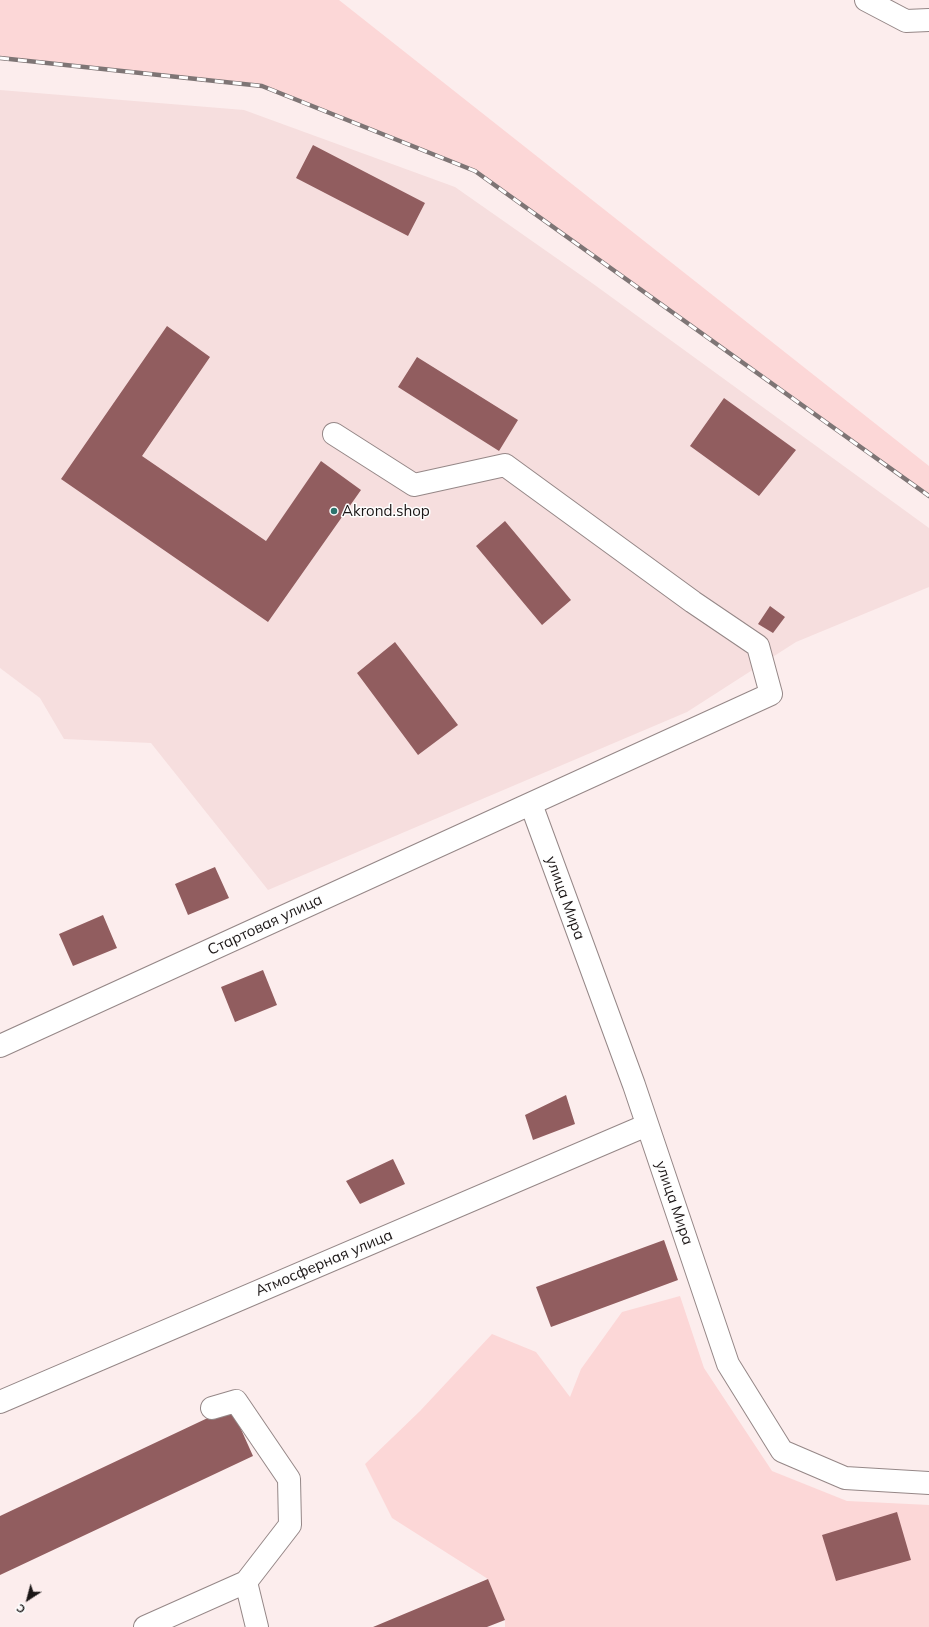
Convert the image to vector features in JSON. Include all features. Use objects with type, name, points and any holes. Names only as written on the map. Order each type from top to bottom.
[{"type":"street","points":[[866,0],[906,21],[929,20]]},
{"type":"street","name":"Стартовая улица","points":[[0,1046],[771,694],[758,646],[693,602],[505,465],[414,485],[334,434]]},
{"type":"street","name":"улица Мира","points":[[531,804],[647,1125],[728,1364],[782,1451],[845,1478],[929,1483]]},
{"type":"street","name":"Атмосферная улица","points":[[0,1402],[647,1125]]},
{"type":"street","points":[[145,1627],[246,1582],[290,1525],[289,1479],[236,1401],[212,1408]]},
{"type":"street","points":[[246,1582],[257,1627]]},
{"type":"shaded area","points":[[0,0],[339,0],[929,466],[929,496],[475,171],[262,86],[0,58]]},
{"type":"shaded area","points":[[0,90],[244,110],[455,187],[592,283],[929,528],[929,587],[796,642],[687,712],[268,890],[151,743],[64,739],[40,698],[0,668]]},
{"type":"shaded area","points":[[680,1296],[704,1368],[772,1471],[847,1501],[929,1505],[929,1627],[505,1627],[505,1620],[488,1579],[392,1518],[365,1464],[420,1411],[492,1334],[536,1352],[570,1397],[581,1369],[622,1312]]},
{"type":"building","points":[[313,145],[425,203],[408,236],[296,178]]},
{"type":"building","points":[[167,326],[210,357],[142,456],[266,541],[321,461],[361,490],[268,622],[61,479]]},
{"type":"building","points":[[417,357],[518,420],[499,451],[398,387]]},
{"type":"building","points":[[724,398],[796,450],[759,496],[690,446]]},
{"type":"building","points":[[505,521],[571,600],[542,625],[476,546]]},
{"type":"building","points":[[770,606],[785,617],[773,633],[758,624]]},
{"type":"building","points":[[395,642],[458,725],[418,755],[357,673]]},
{"type":"building","points":[[215,867],[229,898],[188,915],[175,884]]},
{"type":"building","points":[[103,915],[117,948],[73,966],[59,934]]},
{"type":"building","points":[[263,970],[277,1005],[235,1022],[221,987]]},
{"type":"building","points":[[566,1095],[575,1124],[533,1140],[525,1115]]},
{"type":"building","points":[[393,1159],[405,1184],[360,1204],[346,1181]]},
{"type":"building","points":[[664,1240],[678,1280],[551,1327],[536,1287]]},
{"type":"building","points":[[231,1407],[253,1456],[0,1575],[0,1516]]},
{"type":"building","points":[[897,1512],[911,1560],[836,1581],[822,1535]]},
{"type":"building","points":[[488,1579],[505,1620],[487,1627],[373,1627]]},
{"type":"railway","points":[[0,58],[262,86],[475,171],[929,496]]},
{"type":"place","name":"Akrond.shop","points":[[334,511]]}]
